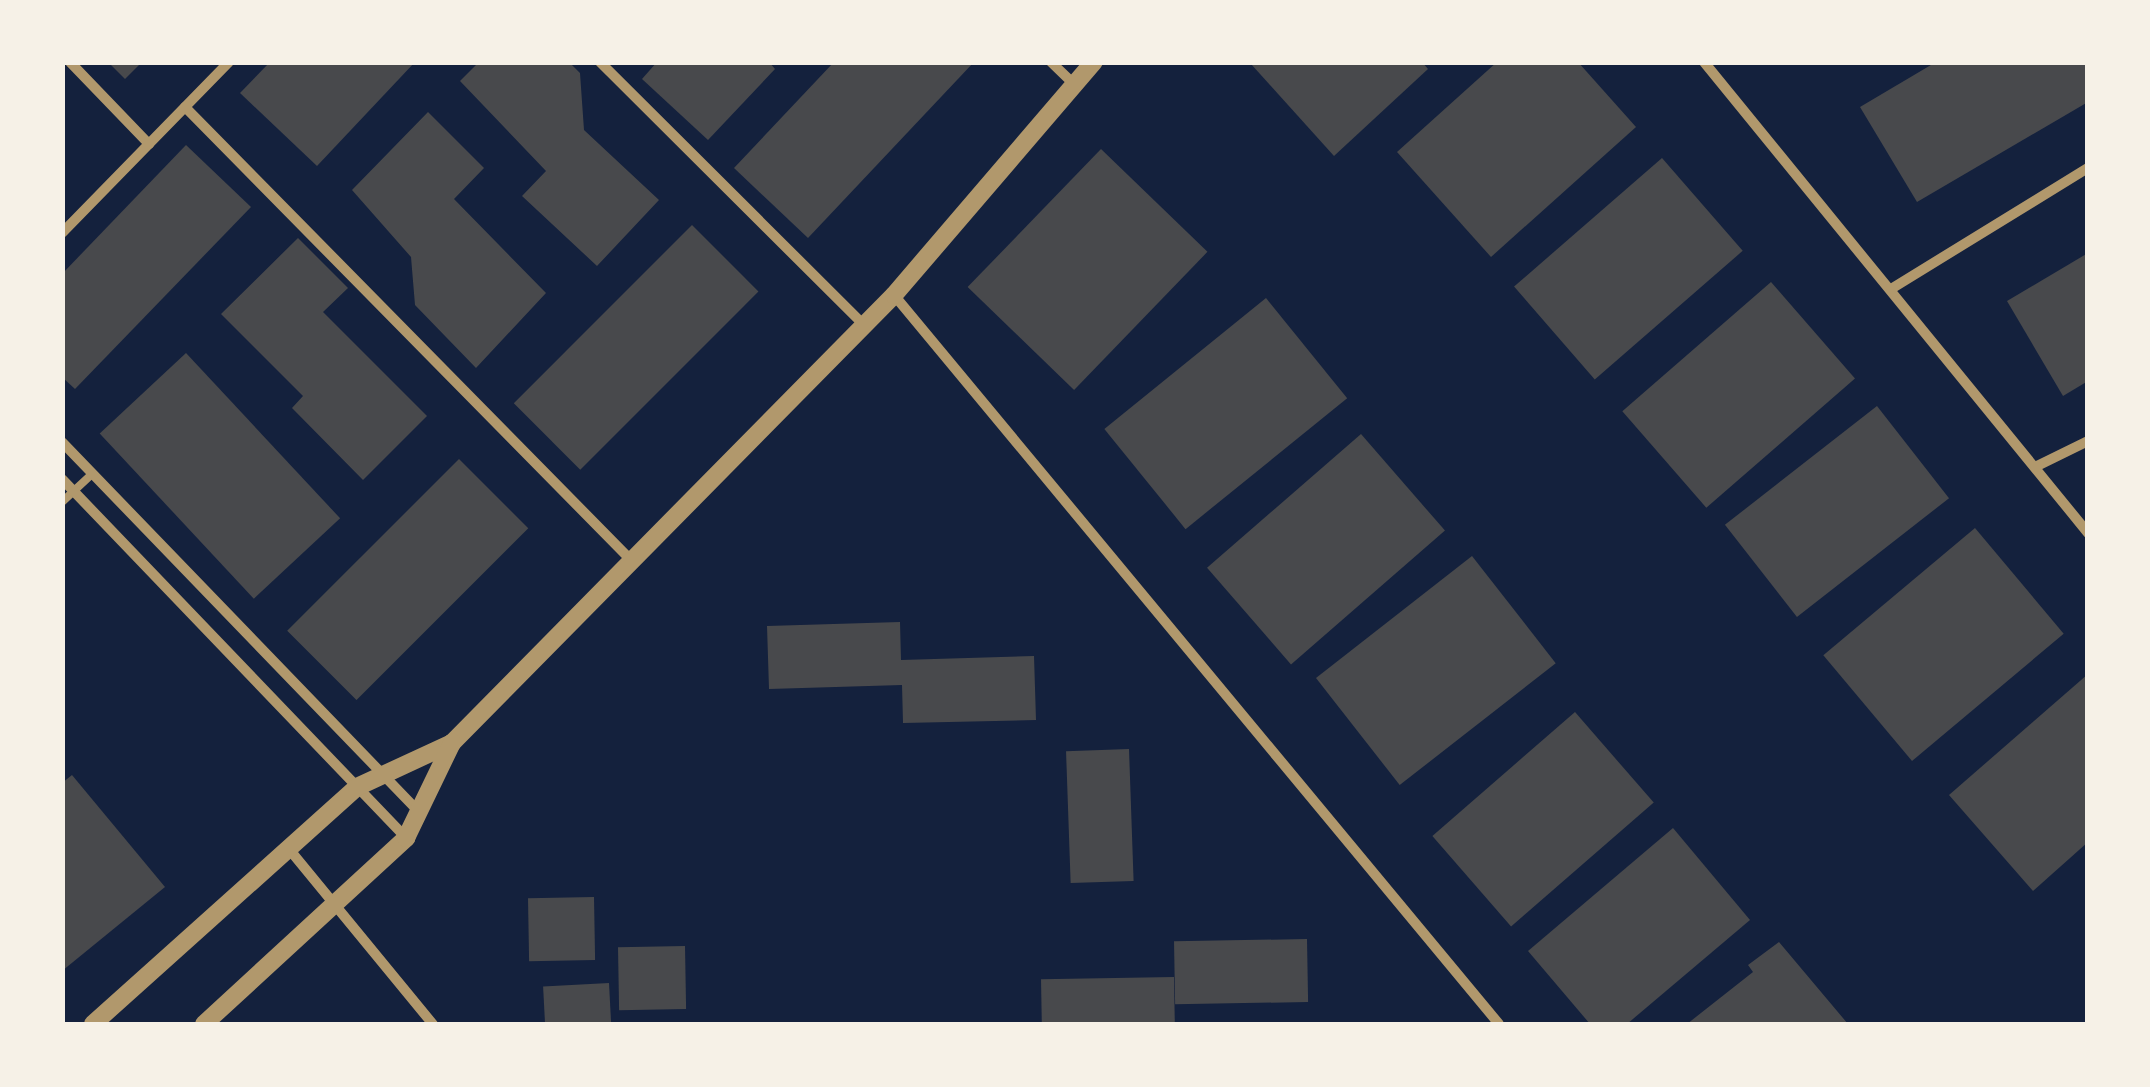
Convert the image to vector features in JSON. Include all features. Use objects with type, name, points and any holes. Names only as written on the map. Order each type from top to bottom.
[{"type":"street","points":[[70,62],[149,144]]},
{"type":"street","points":[[62,233],[228,62]]},
{"type":"street","points":[[600,62],[864,325]]},
{"type":"street","points":[[1051,62],[1075,85]]},
{"type":"street","points":[[204,1024],[406,838],[452,744],[894,294],[1094,62]]},
{"type":"street","points":[[1704,62],[2088,533]]},
{"type":"street","points":[[185,107],[633,562]]},
{"type":"street","points":[[1891,288],[2088,168]]},
{"type":"street","points":[[894,294],[1500,1024]]},
{"type":"street","points":[[2035,468],[2088,441]]},
{"type":"street","points":[[62,442],[419,812]]},
{"type":"street","points":[[62,478],[406,838]]},
{"type":"street","points":[[94,1024],[357,786],[452,744]]},
{"type":"street","points":[[288,849],[433,1024]]},
{"type":"lane","points":[[62,502],[93,473]]},
{"type":"building","points":[[108,62],[142,62],[125,79]]},
{"type":"building","points":[[270,62],[415,62],[317,166],[240,93]]},
{"type":"building","points":[[479,62],[569,62],[580,73],[584,130],[659,200],[597,266],[522,196],[546,171],[460,81]]},
{"type":"building","points":[[657,62],[769,62],[775,69],[708,140],[642,79]]},
{"type":"building","points":[[834,62],[974,62],[808,238],[734,168]]},
{"type":"building","points":[[1422,62],[1428,69],[1334,156],[1251,64]]},
{"type":"building","points":[[1497,62],[1578,62],[1636,127],[1491,257],[1397,152]]},
{"type":"building","points":[[1936,62],[2088,62],[2088,102],[1917,202],[1860,107]]},
{"type":"building","points":[[428,112],[484,168],[454,199],[546,293],[476,368],[415,305],[411,257],[352,190]]},
{"type":"building","points":[[186,145],[251,207],[75,389],[62,377],[62,274]]},
{"type":"building","points":[[1101,149],[1207,252],[1074,390],[968,287]]},
{"type":"building","points":[[1662,158],[1743,251],[1595,379],[1514,287]]},
{"type":"building","points":[[692,225],[758,291],[580,470],[514,403]]},
{"type":"building","points":[[298,238],[348,288],[323,312],[427,416],[363,480],[292,408],[303,396],[221,314]]},
{"type":"building","points":[[2088,253],[2088,381],[2063,396],[2007,301]]},
{"type":"building","points":[[1771,282],[1855,379],[1706,508],[1622,411]]},
{"type":"building","points":[[1266,298],[1347,398],[1186,529],[1104,429]]},
{"type":"building","points":[[186,353],[340,518],[254,599],[100,433]]},
{"type":"building","points":[[1877,406],[1949,498],[1797,617],[1725,525]]},
{"type":"building","points":[[1361,434],[1445,531],[1291,664],[1207,568]]},
{"type":"building","points":[[459,459],[528,528],[356,700],[287,631]]},
{"type":"building","points":[[1975,528],[2064,634],[1912,761],[1823,655]]},
{"type":"building","points":[[1472,556],[1556,663],[1400,785],[1316,678]]},
{"type":"building","points":[[900,622],[901,660],[1034,656],[1036,720],[903,723],[902,685],[769,689],[767,626]]},
{"type":"building","points":[[2088,674],[2088,842],[2033,891],[1949,795]]},
{"type":"building","points":[[1575,712],[1654,803],[1511,927],[1432,836]]},
{"type":"building","points":[[1129,749],[1134,881],[1071,883],[1066,751]]},
{"type":"building","points":[[72,775],[165,887],[62,971],[62,783]]},
{"type":"building","points":[[1673,828],[1750,920],[1627,1024],[1590,1024],[1528,951]]},
{"type":"building","points":[[594,897],[595,960],[529,961],[528,898]]},
{"type":"building","points":[[1307,939],[1308,1002],[1175,1004],[1174,941]]},
{"type":"building","points":[[1779,942],[1848,1024],[1687,1024],[1753,972],[1748,965]]},
{"type":"building","points":[[685,946],[686,1009],[619,1010],[618,947]]},
{"type":"building","points":[[1174,977],[1175,1024],[1042,1024],[1041,979]]},
{"type":"building","points":[[609,983],[611,1024],[545,1024],[543,986]]}]
